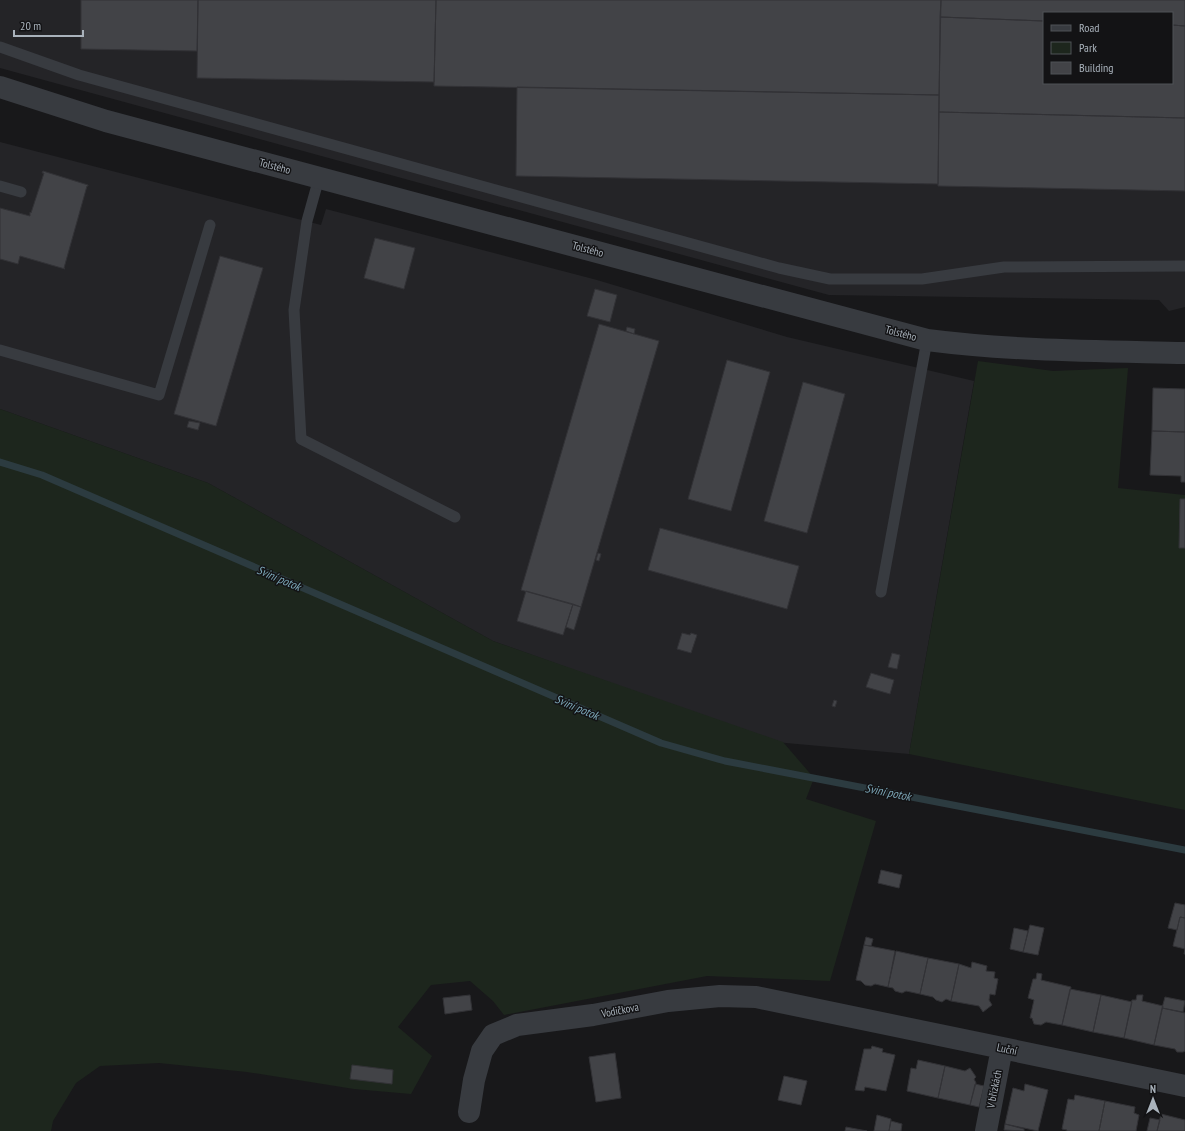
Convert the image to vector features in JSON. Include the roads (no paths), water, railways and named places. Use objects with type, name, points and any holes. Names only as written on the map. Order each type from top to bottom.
[{"type":"street","name":"Tolstého","points":[[0,87],[106,121],[927,340],[966,345],[1010,348],[1185,353]]},
{"type":"street","name":"Vodičkova","points":[[469,1112],[474,1080],[482,1050],[492,1035],[517,1025],[593,1015],[668,1002],[720,996],[756,997],[829,1013]]},
{"type":"street","name":"Luční","points":[[829,1013],[1185,1086]]},
{"type":"street","name":"V břízkách","points":[[986,1131],[1002,1048]]},
{"type":"lane","points":[[0,47],[79,75],[779,268],[830,279],[922,279],[1004,267],[1185,266]]},
{"type":"lane","points":[[319,178],[307,221],[294,310],[301,439],[455,517]]},
{"type":"lane","points":[[0,186],[21,192]]},
{"type":"lane","points":[[0,350],[159,395],[210,225]]},
{"type":"lane","points":[[881,592],[927,340]]},
{"type":"waterway","name":"Sviní potok","points":[[0,462],[42,475],[661,743],[725,761],[1185,850]]}]
